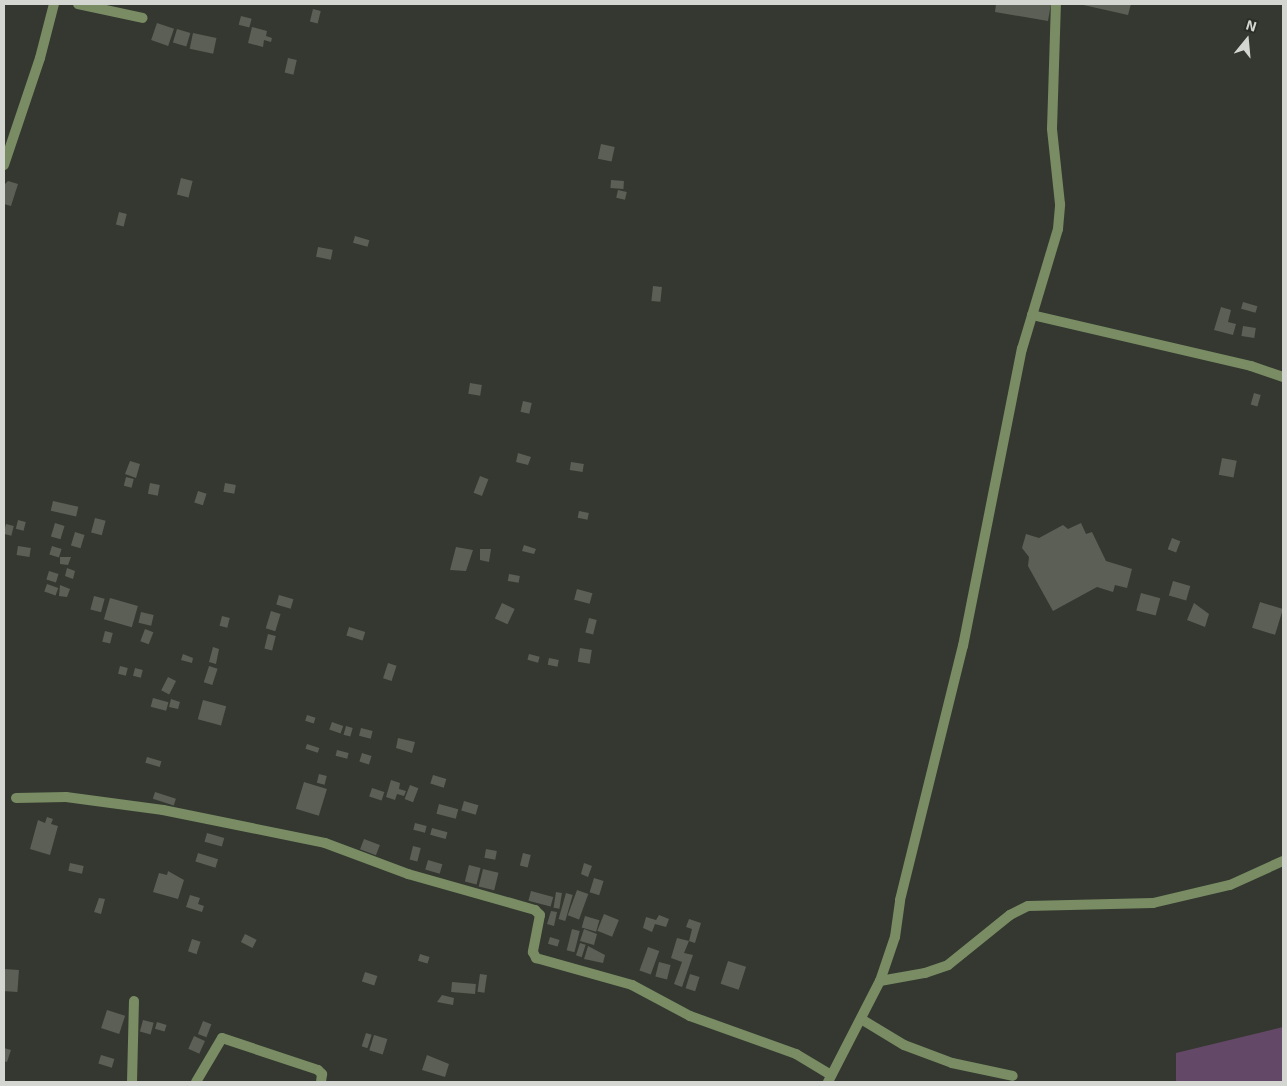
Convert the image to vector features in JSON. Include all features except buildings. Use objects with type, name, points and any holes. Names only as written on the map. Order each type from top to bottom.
[{"type":"street","points":[[4,165],[40,58],[54,4]]},
{"type":"street","points":[[78,4],[143,18]]},
{"type":"street","points":[[16,798],[66,797],[164,810],[325,843],[408,874],[535,910],[540,915],[533,952],[536,958],[632,985],[690,1016],[796,1054],[829,1079],[880,981],[895,937],[900,900],[949,711],[987,534],[1022,349],[1058,230],[1060,204],[1052,129],[1056,4]]},
{"type":"street","points":[[1032,315],[1251,366],[1283,377]]},
{"type":"street","points":[[880,981],[925,973],[948,965],[1010,914],[1028,906],[1153,903],[1230,885],[1283,861]]},
{"type":"street","points":[[132,1082],[134,1001]]},
{"type":"street","points":[[860,1019],[897,1042],[952,1063],[1013,1076]]},
{"type":"street","points":[[196,1082],[222,1038],[318,1070],[322,1074],[321,1082]]},
{"type":"shaded area","points":[[1283,1027],[1283,1082],[1176,1082],[1176,1053]]}]
